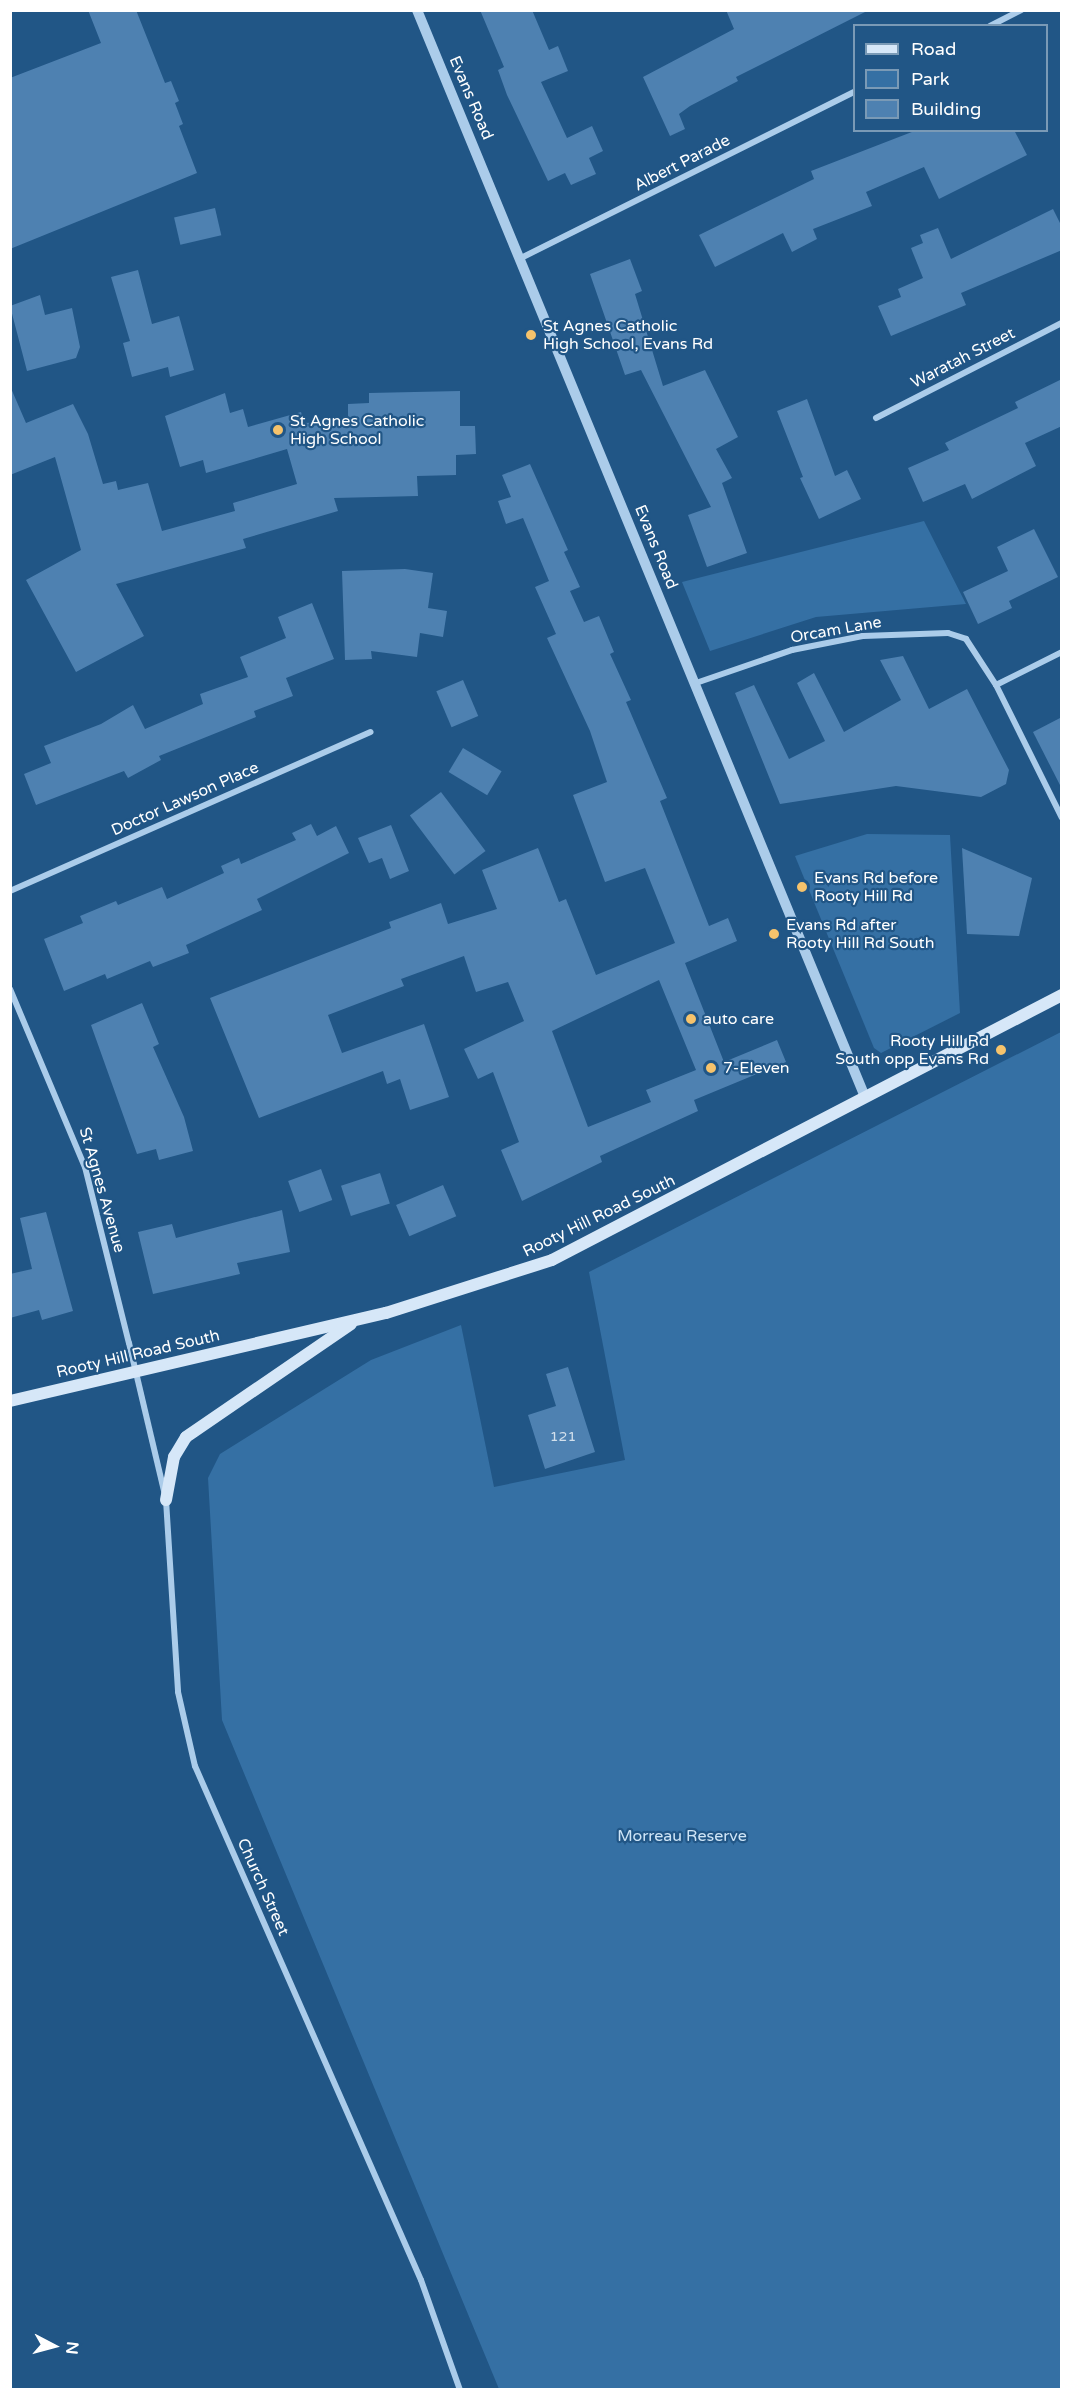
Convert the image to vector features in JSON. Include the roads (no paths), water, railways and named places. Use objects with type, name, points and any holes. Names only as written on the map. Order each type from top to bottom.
[{"type":"main road","name":"Rooty Hill Road South","points":[[10,1401],[357,1320],[473,1289],[552,1260],[1062,995]]},
{"type":"main road","points":[[166,1500],[174,1457],[186,1437],[357,1320]]},
{"type":"street","name":"Evans Road","points":[[417,10],[865,1097]]},
{"type":"street","points":[[994,24],[1021,10]]},
{"type":"street","name":"Albert Parade","points":[[521,258],[853,93]]},
{"type":"street","name":"Waratah Street","points":[[876,418],[1062,323]]},
{"type":"street","name":"Orcam Lane","points":[[696,683],[792,650],[900,633],[948,633],[966,639],[996,685],[1062,818]]},
{"type":"street","points":[[996,685],[1062,652]]},
{"type":"street","name":"Doctor Lawson Place","points":[[10,891],[370,732]]},
{"type":"street","name":"St Agnes Avenue","points":[[10,989],[85,1167],[135,1371]]},
{"type":"street","name":"Church Street","points":[[135,1371],[166,1500],[178,1692],[195,1766],[421,2280],[460,2390]]},
{"type":"place","name":"St Agnes Catholic High School, Evans Rd","points":[[531,335]]},
{"type":"place","name":"St Agnes Catholic High School","points":[[278,430]]},
{"type":"place","name":"Evans Rd before Rooty Hill Rd","points":[[802,887]]},
{"type":"place","name":"Evans Rd after Rooty Hill Rd South","points":[[774,934]]},
{"type":"place","name":"auto care","points":[[691,1019]]},
{"type":"place","name":"Rooty Hill Rd South opp Evans Rd","points":[[1001,1050]]},
{"type":"place","name":"7-Eleven","points":[[711,1068]]},
{"type":"park label","name":"Morreau Reserve","points":[[682,1836]]}]
